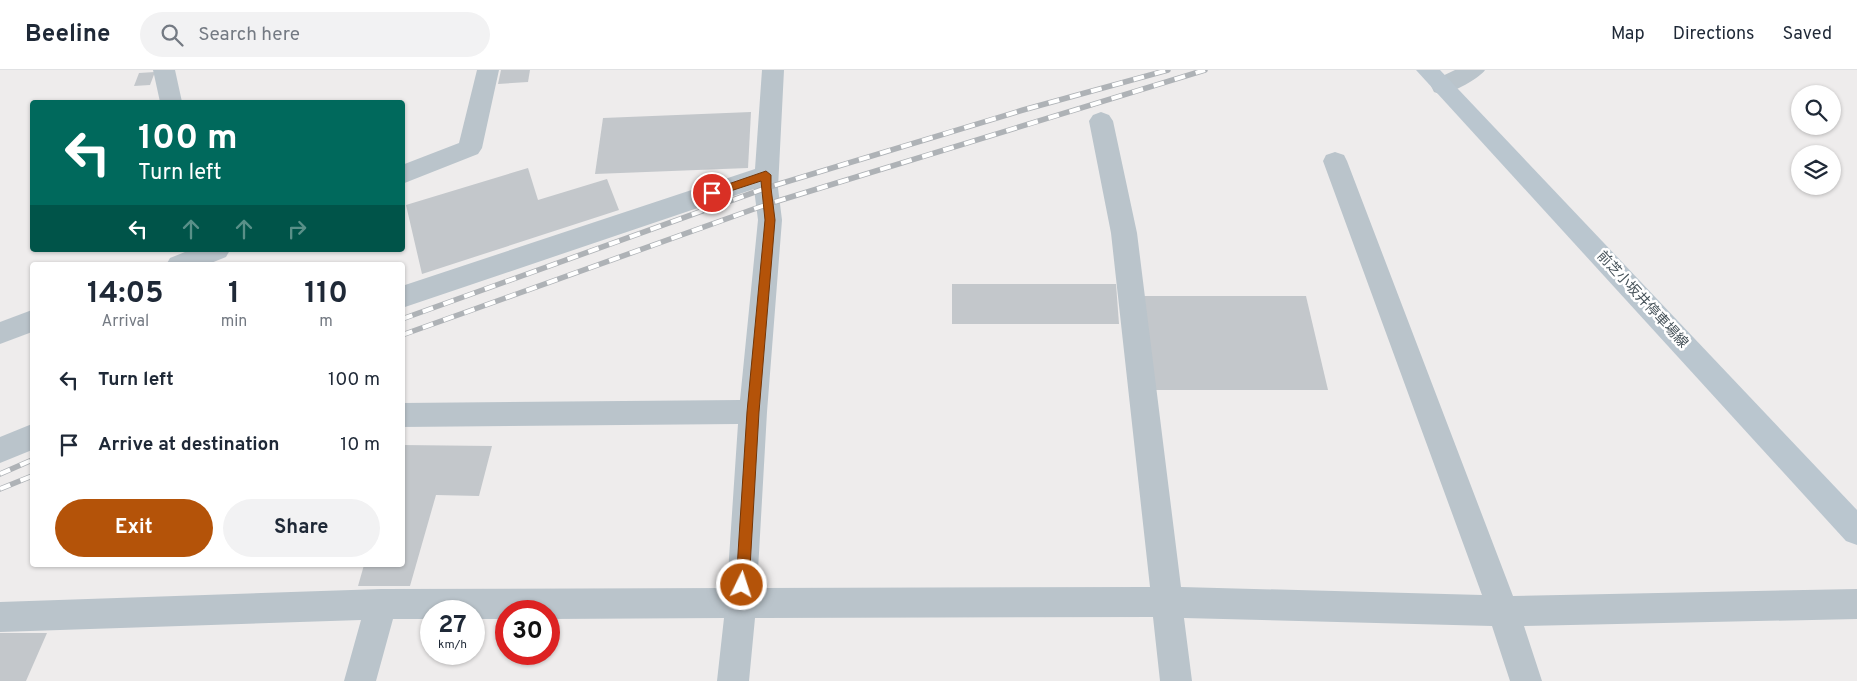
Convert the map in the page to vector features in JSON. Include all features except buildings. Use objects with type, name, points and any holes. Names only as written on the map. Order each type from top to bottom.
[{"type":"main road","name":"前芝小坂井停車場線","points":[[1434,78],[1857,531]]},
{"type":"street","points":[[164,70],[171,100]]},
{"type":"street","points":[[405,174],[470,148],[488,70]]},
{"type":"street","points":[[733,681],[741,604],[753,412],[770,220],[766,175],[773,70]]},
{"type":"street","points":[[1434,78],[1474,70]]},
{"type":"street","points":[[1101,121],[1124,233],[1176,681]]},
{"type":"street","points":[[1335,161],[1503,611],[1526,681]]},
{"type":"street","points":[[405,296],[766,175]]},
{"type":"street","points":[[189,262],[212,255]]},
{"type":"street","points":[[0,333],[30,322]]},
{"type":"street","points":[[405,415],[753,412]]},
{"type":"street","points":[[0,450],[30,438]]},
{"type":"street","points":[[0,616],[381,604],[1167,602],[1503,611],[1857,604]]},
{"type":"street","points":[[360,681],[381,604]]},
{"type":"railway","points":[[405,318],[766,188],[1023,110],[1168,70]]},
{"type":"railway","points":[[405,334],[768,204],[1205,70]]},
{"type":"railway","points":[[0,474],[30,461]]},
{"type":"railway","points":[[0,489],[30,477]]},
{"type":"route","points":[[712,193],[766,175],[770,220],[753,412],[742,585]]}]
